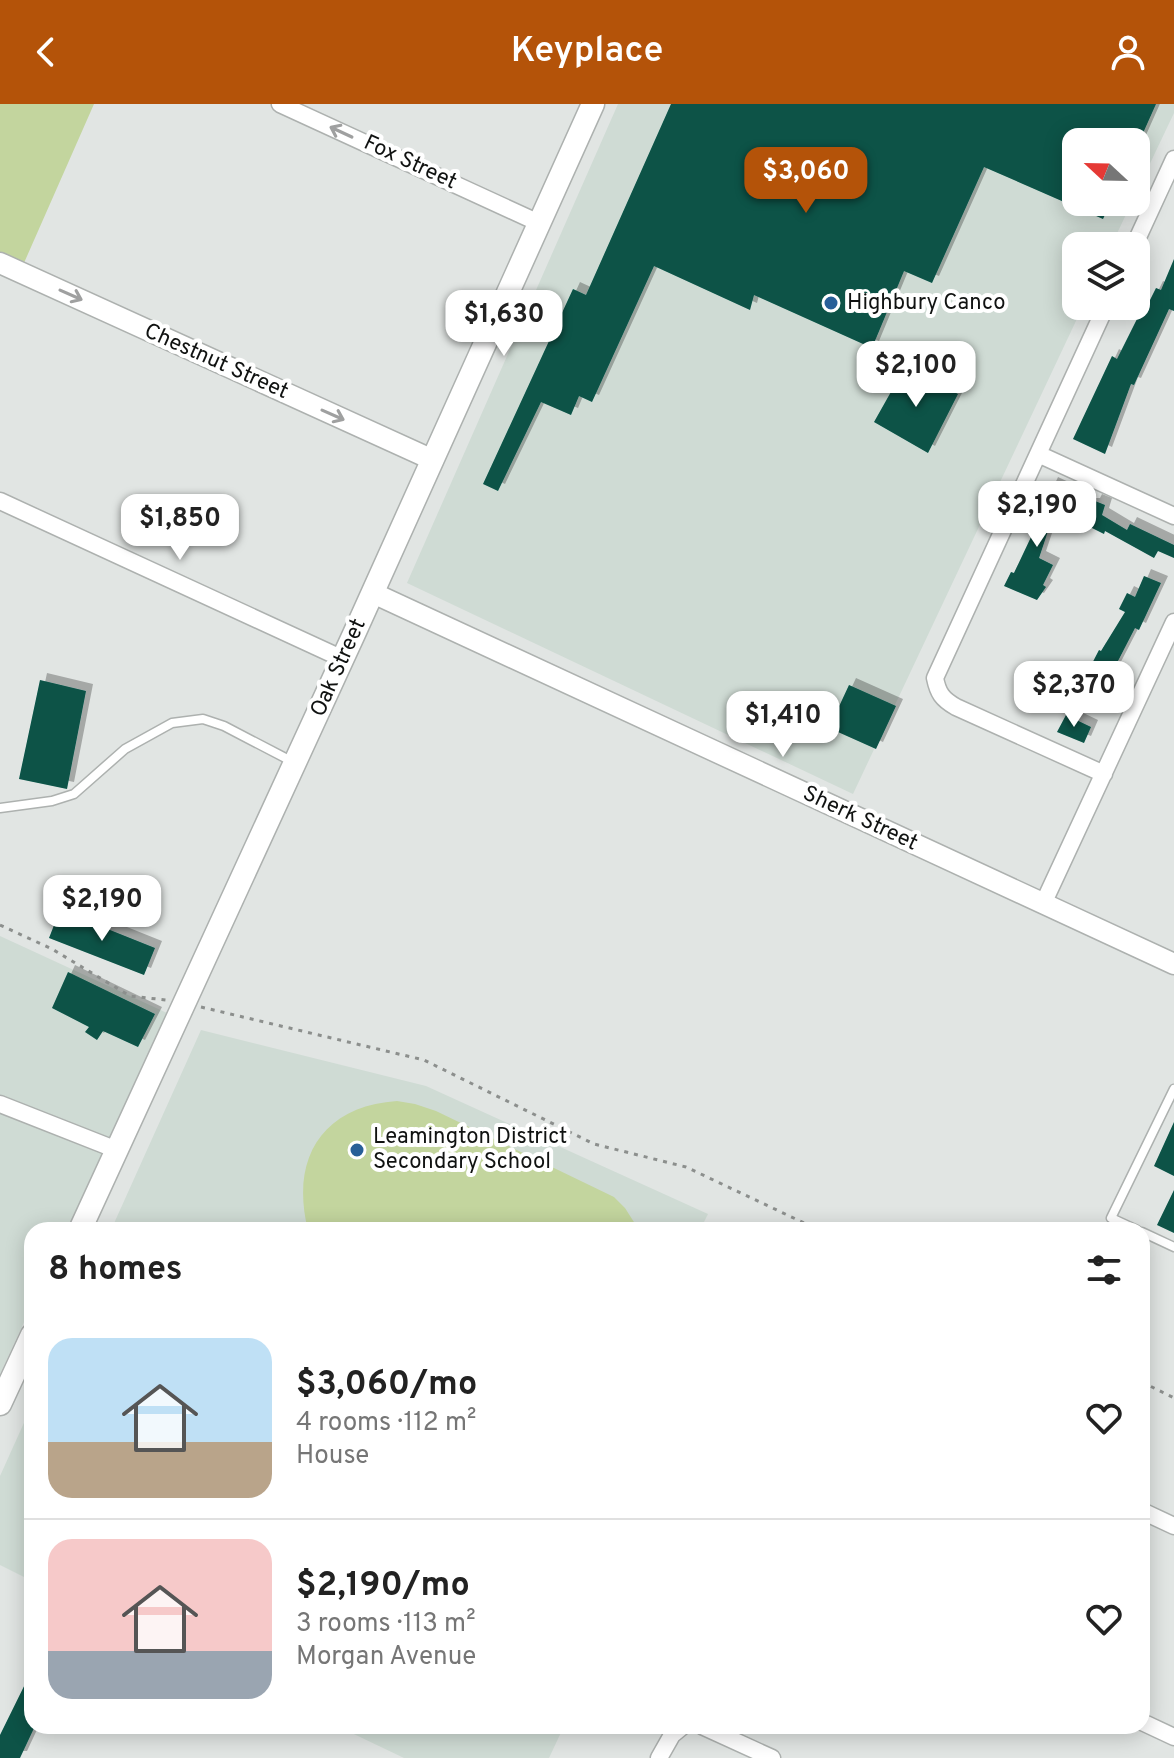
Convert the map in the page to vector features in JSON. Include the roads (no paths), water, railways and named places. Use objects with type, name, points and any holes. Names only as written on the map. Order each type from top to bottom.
[{"type":"main road","name":"Oak Street","points":[[84,1222],[343,659],[593,104]]},
{"type":"main road","points":[[0,1404],[24,1352]]},
{"type":"street","name":"Fox Street","points":[[280,104],[539,223]]},
{"type":"street","points":[[1140,232],[1174,159]]},
{"type":"street","name":"Chestnut Street","points":[[0,263],[433,460]]},
{"type":"street","points":[[1100,320],[935,678],[937,692],[956,707],[1104,774]]},
{"type":"street","points":[[1038,454],[1174,516]]},
{"type":"street","points":[[0,501],[343,659]]},
{"type":"street","name":"Sherk Street","points":[[373,593],[1174,964]]},
{"type":"street","points":[[1043,904],[1174,622]]},
{"type":"street","points":[[0,1104],[117,1150]]},
{"type":"street","points":[[1150,1515],[1174,1526]]},
{"type":"street","points":[[1150,1726],[1174,1737]]},
{"type":"street","points":[[659,1758],[673,1734]]},
{"type":"street","points":[[720,1734],[772,1758]]},
{"type":"lane","points":[[0,808],[52,801],[74,794],[125,749],[172,723],[203,719],[224,726],[295,763]]},
{"type":"lane","points":[[1120,1222],[1111,1218],[1174,1089]]},
{"type":"lane","points":[[1150,1236],[1174,1247]]},
{"type":"place","name":"Highbury Canco","points":[[831,303]]},
{"type":"place","name":"Leamington District Secondary School","points":[[357,1150]]}]
